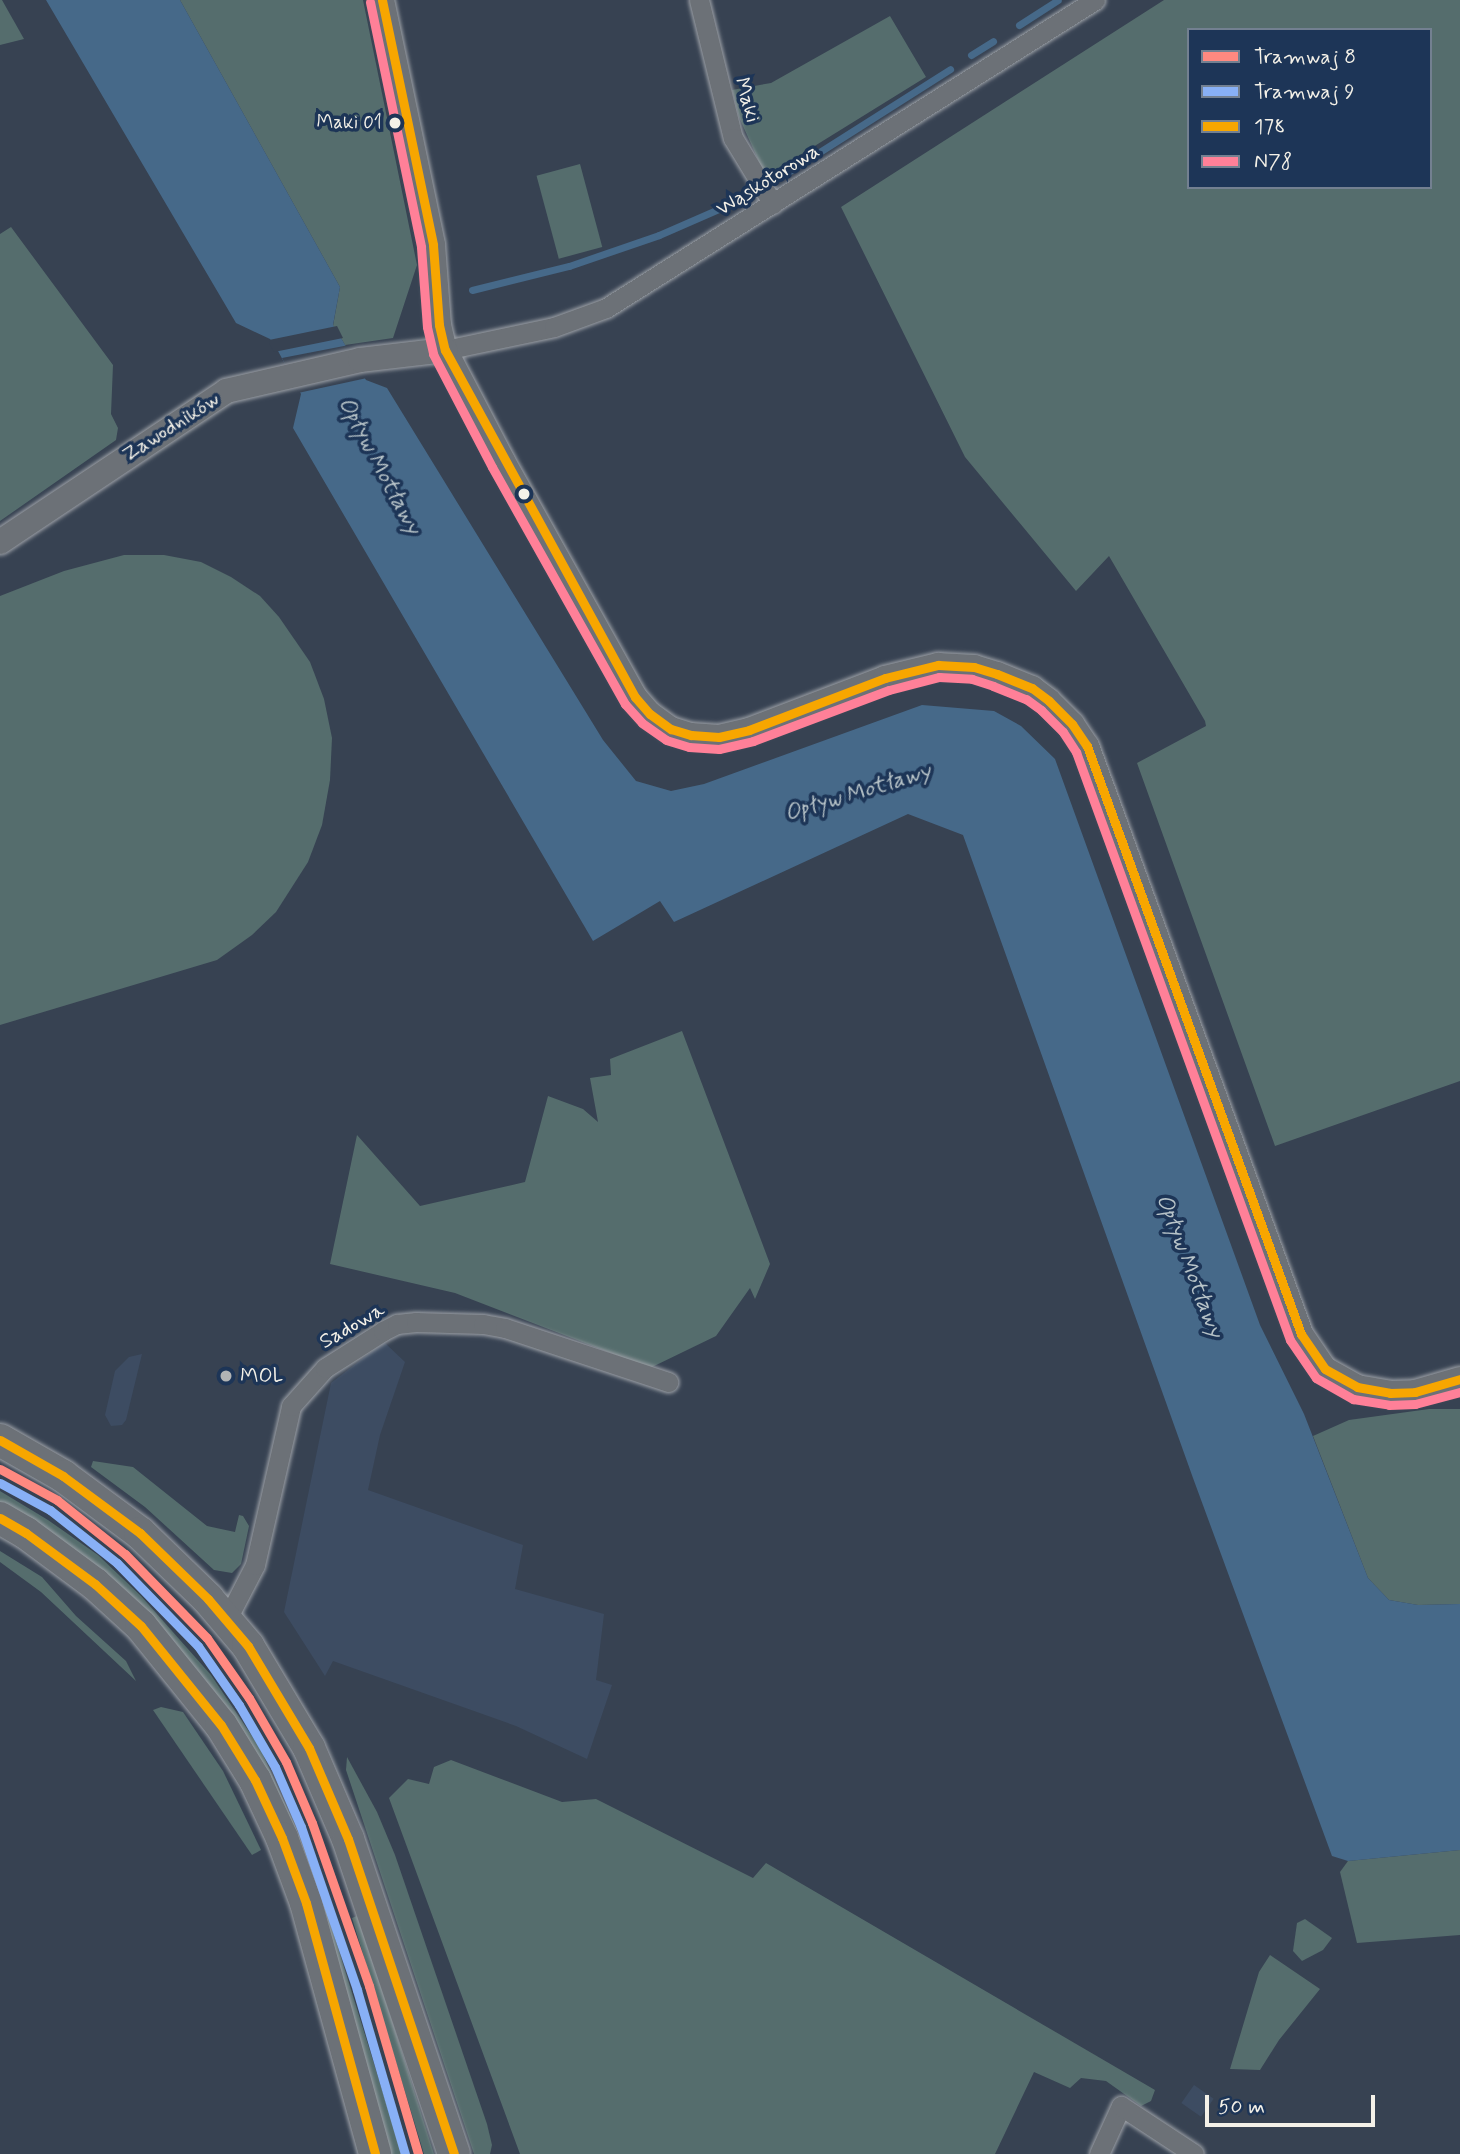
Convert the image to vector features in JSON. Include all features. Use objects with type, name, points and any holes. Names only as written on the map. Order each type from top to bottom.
[{"type":"main road","points":[[0,1440],[63,1476],[140,1533],[227,1619],[248,1646],[289,1712],[314,1759],[348,1839],[453,2154]]},
{"type":"main road","points":[[0,1518],[26,1532],[85,1577],[141,1626],[221,1725],[255,1780],[282,1838],[306,1903],[375,2154]]},
{"type":"street","points":[[382,0],[433,245],[439,325],[445,350],[627,687],[650,714],[671,729],[706,737],[733,735],[885,678],[938,665],[974,667],[1017,681],[1049,701],[1072,724],[1091,758],[1301,1334],[1325,1369],[1346,1383],[1390,1393],[1415,1392],[1460,1379]]},
{"type":"street","name":"Maki","points":[[699,0],[733,138],[773,204]]},
{"type":"street","name":"Wąskotorowa","points":[[445,350],[554,327],[606,308],[1095,0]]},
{"type":"street","name":"Zawodników","points":[[0,542],[204,403],[242,385],[360,360],[445,350]]},
{"type":"street","name":"Sadowa","points":[[227,1619],[255,1565],[291,1406],[325,1368],[383,1331],[397,1324],[416,1322],[483,1324],[516,1332],[668,1382]]},
{"type":"street","points":[[1099,2154],[1121,2106],[1194,2154]]},
{"type":"shaded area","points":[[384,1342],[405,1362],[380,1435],[368,1490],[523,1545],[515,1589],[604,1614],[596,1680],[612,1685],[587,1759],[516,1726],[333,1661],[325,1676],[284,1612],[331,1383]]},
{"type":"shaded area","points":[[142,1354],[126,1420],[122,1425],[111,1426],[105,1415],[115,1371],[129,1357]]},
{"type":"shaded area","points":[[1194,2085],[1214,2099],[1201,2117],[1181,2103]]},
{"type":"green space","points":[[2,0],[24,39],[0,45]]},
{"type":"green space","points":[[180,0],[363,0],[417,265],[393,338],[345,345],[333,326],[340,287]]},
{"type":"green space","points":[[1164,0],[1460,0],[1460,1081],[1275,1146],[1137,763],[1206,726],[1205,721],[1109,556],[1076,591],[965,457],[841,207]]},
{"type":"green space","points":[[890,16],[926,77],[771,173],[764,173],[739,117],[732,90],[771,83]]},
{"type":"green space","points":[[580,164],[602,247],[559,259],[537,176]]},
{"type":"green space","points":[[11,227],[113,365],[111,414],[118,428],[116,440],[0,521],[0,234]]},
{"type":"green space","points":[[124,555],[164,555],[201,562],[260,596],[279,617],[310,662],[324,699],[332,738],[330,780],[322,825],[308,862],[276,912],[252,935],[217,960],[0,1025],[0,596],[64,571]]},
{"type":"green space","points":[[682,1031],[770,1264],[755,1299],[750,1288],[716,1336],[650,1368],[455,1293],[330,1264],[357,1135],[420,1206],[525,1182],[548,1096],[583,1109],[598,1122],[590,1078],[611,1075],[610,1059]]},
{"type":"green space","points":[[1429,1409],[1460,1409],[1460,1604],[1418,1605],[1389,1600],[1368,1578],[1313,1436],[1349,1420]]},
{"type":"green space","points":[[93,1461],[133,1467],[207,1526],[235,1532],[239,1515],[243,1516],[249,1526],[241,1564],[232,1573],[214,1570],[145,1507],[91,1467]]},
{"type":"green space","points":[[0,1491],[98,1555],[141,1596],[211,1675],[260,1748],[295,1826],[330,1922],[402,2154],[386,2154],[244,1739],[0,1505]]},
{"type":"green space","points":[[0,1551],[42,1577],[76,1616],[126,1661],[136,1681],[41,1592],[0,1562]]},
{"type":"green space","points":[[161,1707],[183,1712],[223,1771],[261,1850],[252,1855],[153,1710]]},
{"type":"green space","points":[[347,1757],[377,1812],[395,1855],[487,2124],[492,2145],[490,2154],[474,2154],[346,1770]]},
{"type":"green space","points":[[451,1760],[562,1802],[596,1799],[753,1878],[766,1863],[1155,2090],[1151,2101],[1141,2106],[1106,2081],[1081,2078],[1070,2088],[1034,2072],[995,2154],[520,2154],[389,1798],[408,1779],[429,1784],[434,1767]]},
{"type":"green space","points":[[1460,1850],[1460,1935],[1357,1943],[1340,1872],[1348,1861]]},
{"type":"green space","points":[[357,1916],[434,2154],[424,2154],[352,1918]]},
{"type":"green space","points":[[1305,1919],[1332,1938],[1323,1950],[1302,1961],[1293,1951],[1297,1923]]},
{"type":"green space","points":[[1270,1955],[1320,1989],[1279,2040],[1260,2070],[1230,2069],[1259,1972]]},
{"type":"water","name":"Opływ Motławy","points":[[46,0],[180,0],[340,287],[333,325],[366,380],[387,388],[603,740],[636,781],[671,791],[704,784],[922,705],[994,711],[1021,726],[1055,759],[1260,1325],[1304,1414],[1368,1578],[1389,1600],[1418,1605],[1460,1604],[1460,1850],[1348,1861],[1332,1856],[1193,1478],[963,835],[908,814],[674,922],[660,901],[593,941],[293,428],[301,394],[278,351],[270,339],[236,323]]},
{"type":"pier","points":[[337,326],[343,338],[274,352],[270,345],[269,340]]},
{"type":"pier","points":[[349,345],[367,378],[298,393],[282,358]]},
{"type":"waterway","points":[[1019,25],[1058,0]]},
{"type":"waterway","points":[[971,55],[993,41]]},
{"type":"waterway","points":[[788,172],[950,69]]},
{"type":"waterway","points":[[472,290],[569,266],[659,235],[737,201]]},
{"type":"tram line","name":"8","points":[[0,1469],[57,1500],[125,1554],[207,1638],[249,1698],[286,1762],[312,1823],[369,1986],[418,2154]]},
{"type":"tram line","name":"9","points":[[0,1483],[50,1510],[117,1563],[198,1646],[239,1705],[275,1767],[301,1827],[357,1990],[405,2154]]},
{"type":"transit line","name":"178","points":[[382,0],[433,245],[439,325],[445,350],[635,697],[650,714],[671,729],[691,735],[719,737],[749,730],[885,678],[938,665],[974,667],[997,674],[1032,688],[1049,701],[1072,724],[1087,746],[1301,1334],[1325,1369],[1357,1387],[1390,1393],[1415,1392],[1460,1379]]},
{"type":"transit line","name":"N78","points":[[370,2],[421,247],[427,327],[433,354],[492,467],[625,704],[642,723],[666,740],[689,747],[719,749],[753,741],[889,690],[939,677],[972,679],[1026,699],[1041,710],[1063,732],[1076,752],[1290,1340],[1316,1378],[1353,1399],[1389,1405],[1415,1404],[1460,1392]]},
{"type":"transit line","name":"178","points":[[0,1440],[63,1476],[140,1533],[208,1599],[248,1646],[309,1748],[348,1839],[454,2154]]},
{"type":"transit line","name":"178","points":[[0,1518],[26,1533],[95,1584],[141,1626],[221,1725],[255,1780],[282,1838],[306,1903],[375,2154]]},
{"type":"place","name":"Maki 01","points":[[395,123]]},
{"type":"place","name":"MOL","points":[[226,1376]]}]
